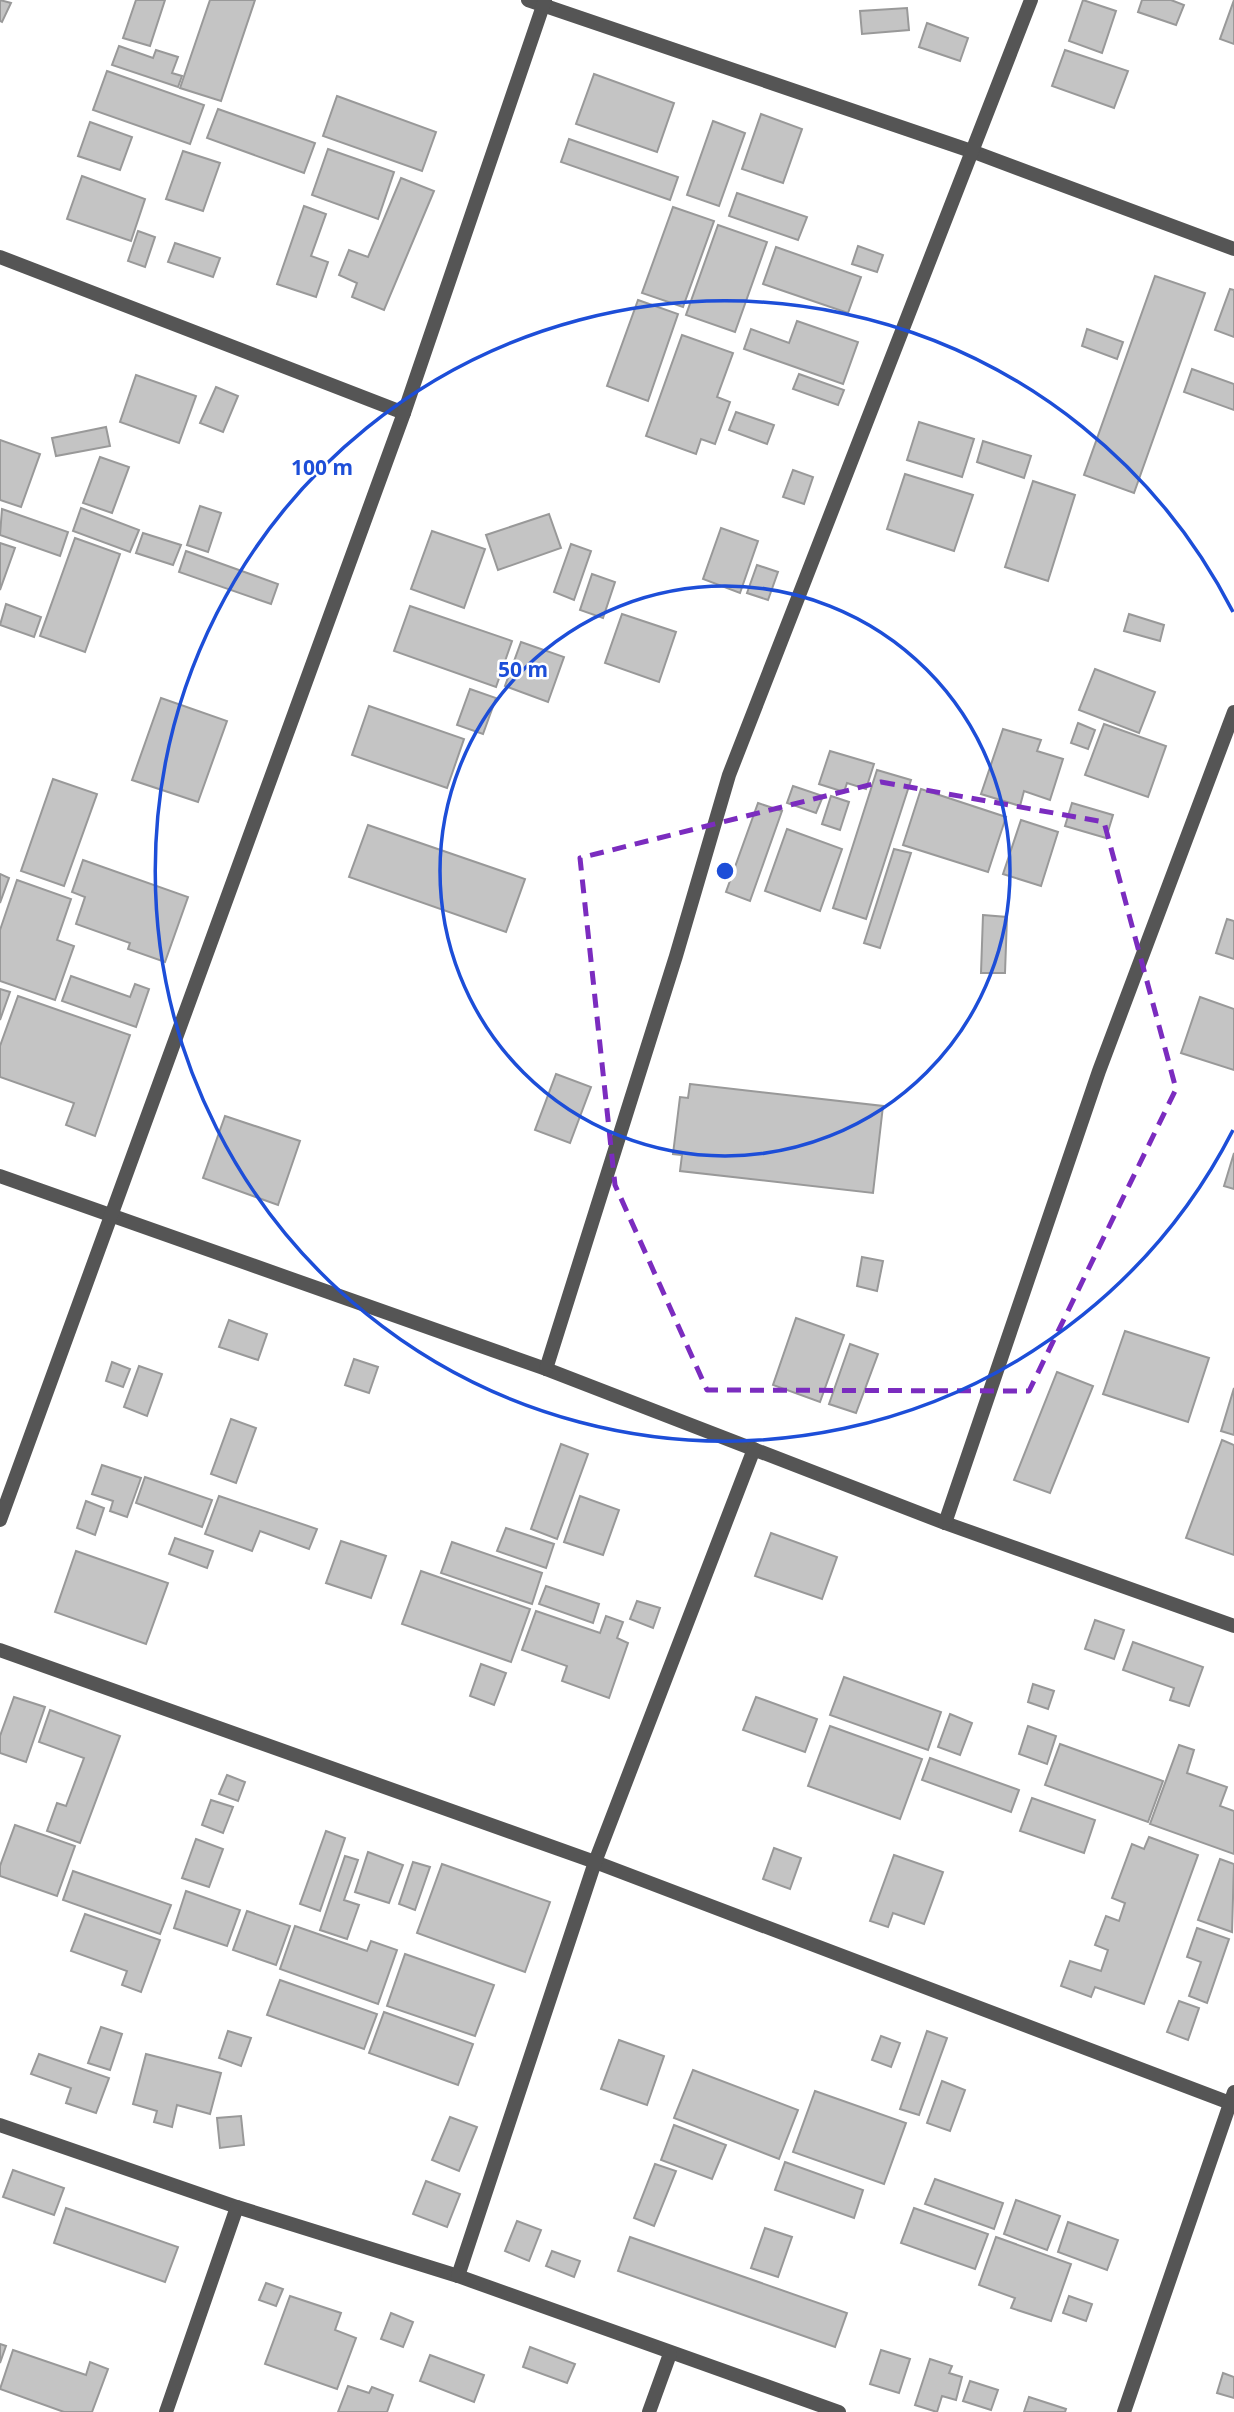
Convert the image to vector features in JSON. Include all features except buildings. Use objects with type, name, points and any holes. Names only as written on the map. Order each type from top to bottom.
[{"type":"street","points":[[528,0],[544,3],[974,152],[1234,250]]},
{"type":"street","points":[[546,1368],[677,956],[729,775],[1031,0]]},
{"type":"street","points":[[0,1520],[404,413],[544,3]]},
{"type":"street","points":[[1,261],[404,413]]},
{"type":"street","points":[[945,1523],[1099,1071],[1234,712]]},
{"type":"street","points":[[0,1175],[111,1217],[546,1368],[945,1523],[1234,1626]]},
{"type":"street","points":[[457,2276],[595,1861],[754,1449]]},
{"type":"street","points":[[0,1650],[595,1861],[1232,2098],[1124,2412]]},
{"type":"street","points":[[0,2125],[237,2207],[457,2276],[839,2412]]},
{"type":"street","points":[[166,2412],[237,2207]]},
{"type":"street","points":[[649,2412],[670,2354]]},
{"type":"highlighted area","points":[[881,782],[1104,822],[1176,1089],[1029,1391],[707,1390],[615,1185],[580,858]]}]
